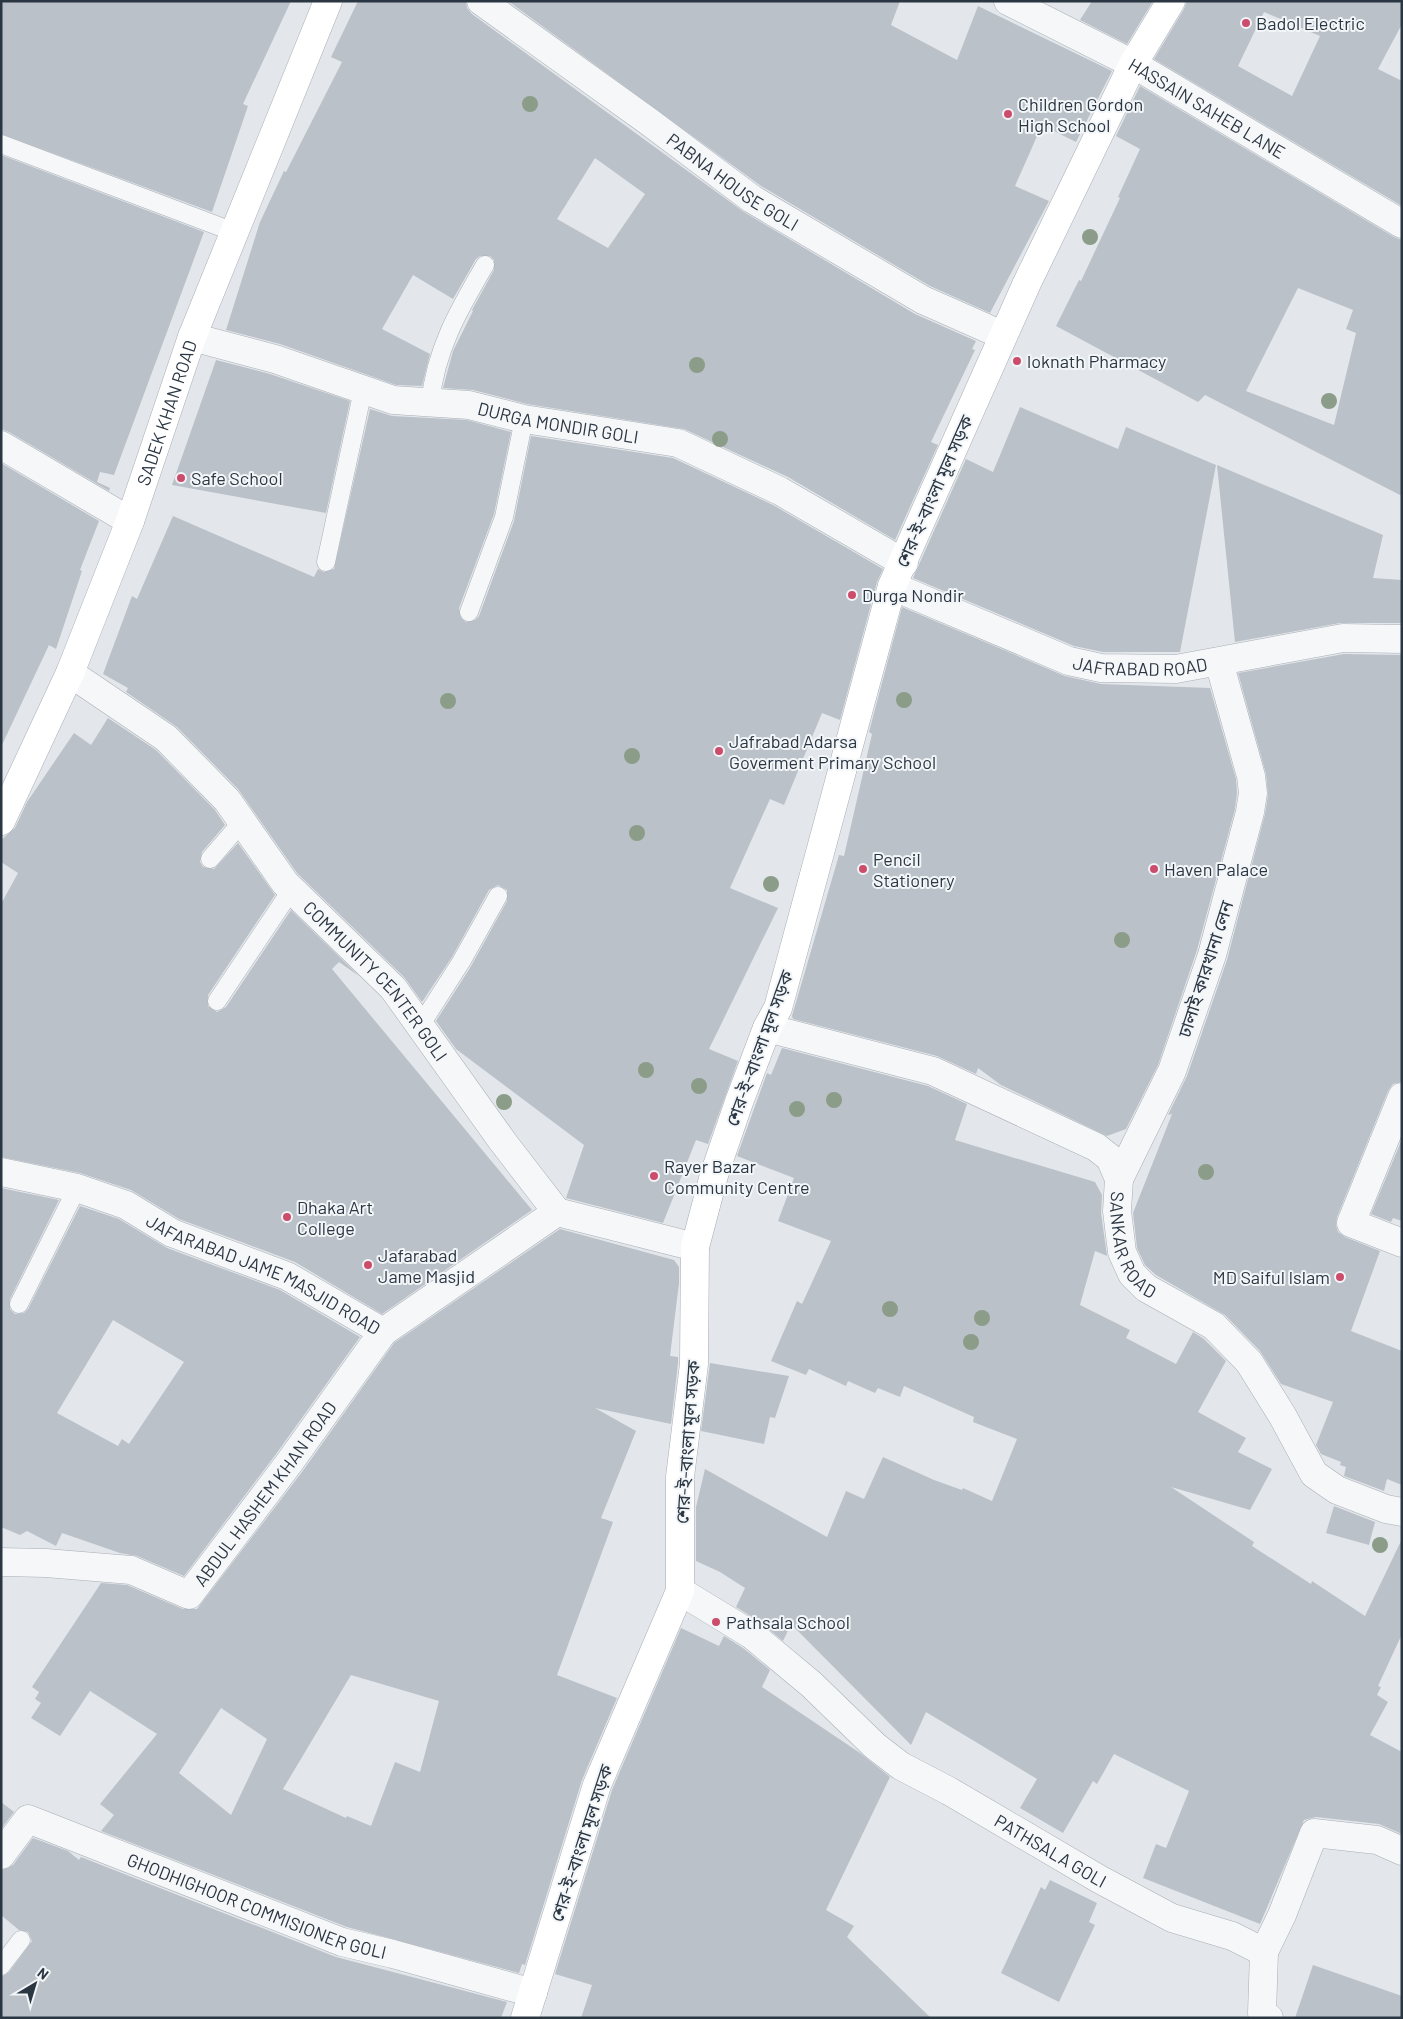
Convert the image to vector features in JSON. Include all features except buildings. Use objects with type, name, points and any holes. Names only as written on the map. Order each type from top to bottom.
[{"type":"street","name":"SADEK KHAN ROAD","points":[[1,821],[70,673],[130,521],[192,337],[328,1]]},
{"type":"street","name":"PABNA HOUSE GOLI","points":[[481,1],[648,121],[752,200],[923,300],[1002,335]]},
{"type":"street","name":"HASSAIN SAHEB LANE","points":[[1008,1],[1133,64],[1402,224]]},
{"type":"street","name":"শের-ই-বাংলা মূল সড়ক","points":[[529,2005],[597,1785],[680,1592],[680,1477],[694,1364],[695,1247],[714,1175],[767,1028],[778,1008],[898,574],[1002,335],[1133,64],[1171,1]]},
{"type":"street","name":"DURGA MONDIR GOLI","points":[[192,337],[275,359],[393,400],[469,405],[524,419],[678,443],[780,491],[898,574]]},
{"type":"street","points":[[1,445],[130,521]]},
{"type":"street","name":"JAFRABAD ROAD","points":[[898,574],[1069,661],[1101,668],[1176,669],[1343,638],[1402,639]]},
{"type":"street","name":"ঢালাই কারখানা লেন","points":[[1119,1179],[1172,1071],[1212,955],[1250,812],[1253,793],[1251,776],[1219,662]]},
{"type":"street","name":"COMMUNITY CENTER GOLI","points":[[70,673],[166,738],[227,800],[285,883],[393,988],[503,1142],[557,1212]]},
{"type":"street","name":"SANKAR ROAD","points":[[767,1028],[933,1071],[1096,1147],[1110,1158],[1119,1179],[1117,1211],[1122,1252],[1132,1274],[1146,1288],[1214,1326],[1249,1362],[1282,1415],[1314,1474],[1337,1490],[1386,1509],[1402,1512]]},
{"type":"street","points":[[1402,1097],[1351,1223],[1402,1243]]},
{"type":"street","name":"JAFARABAD JAME MASJID ROAD","points":[[1,1172],[77,1188],[126,1205],[172,1232],[287,1276],[383,1332],[557,1212]]},
{"type":"street","points":[[557,1212],[695,1247]]},
{"type":"street","name":"ABDUL HASHEM KHAN ROAD","points":[[1,1562],[46,1563],[131,1570],[189,1595],[289,1463],[383,1332]]},
{"type":"street","name":"PATHSALA GOLI","points":[[680,1592],[752,1635],[811,1684],[875,1746],[901,1766],[949,1791],[1099,1879],[1172,1918],[1232,1936],[1264,1952]]},
{"type":"street","name":"GHODHIGHOOR COMMISIONER GOLI","points":[[1,1855],[28,1819],[342,1942],[393,1954],[529,2005]]},
{"type":"street","points":[[1269,2018],[1262,2014],[1264,1952],[1282,1915],[1314,1834],[1377,1840],[1402,1851]]},
{"type":"lane","points":[[1,144],[234,232]]},
{"type":"lane","points":[[430,403],[440,352],[452,321],[484,265]]},
{"type":"lane","points":[[326,562],[363,390]]},
{"type":"lane","points":[[469,612],[504,517],[524,419]]},
{"type":"lane","points":[[210,859],[242,822]]},
{"type":"lane","points":[[217,1001],[292,889]]},
{"type":"lane","points":[[420,1026],[461,962],[498,896]]},
{"type":"lane","points":[[19,1304],[77,1188]]},
{"type":"lane","points":[[1,1966],[21,1940]]},
{"type":"place","name":"Badol Electric","points":[[1246,23]]},
{"type":"place","name":"Children Gordon High School","points":[[1008,114]]},
{"type":"place","name":"loknath Pharmacy","points":[[1017,361]]},
{"type":"place","name":"Safe School","points":[[181,478]]},
{"type":"place","name":"Durga Nondir","points":[[852,595]]},
{"type":"place","name":"Jafrabad Adarsa Goverment Primary School","points":[[719,751]]},
{"type":"place","name":"Pencil Stationery","points":[[863,869]]},
{"type":"place","name":"Haven Palace","points":[[1154,869]]},
{"type":"place","name":"Rayer Bazar Community Centre","points":[[654,1176]]},
{"type":"place","name":"Dhaka Art College","points":[[287,1217]]},
{"type":"place","name":"Jafarabad Jame Masjid","points":[[368,1265]]},
{"type":"place","name":"MD Saiful Islam","points":[[1340,1277]]},
{"type":"place","name":"Pathsala School","points":[[716,1622]]}]
